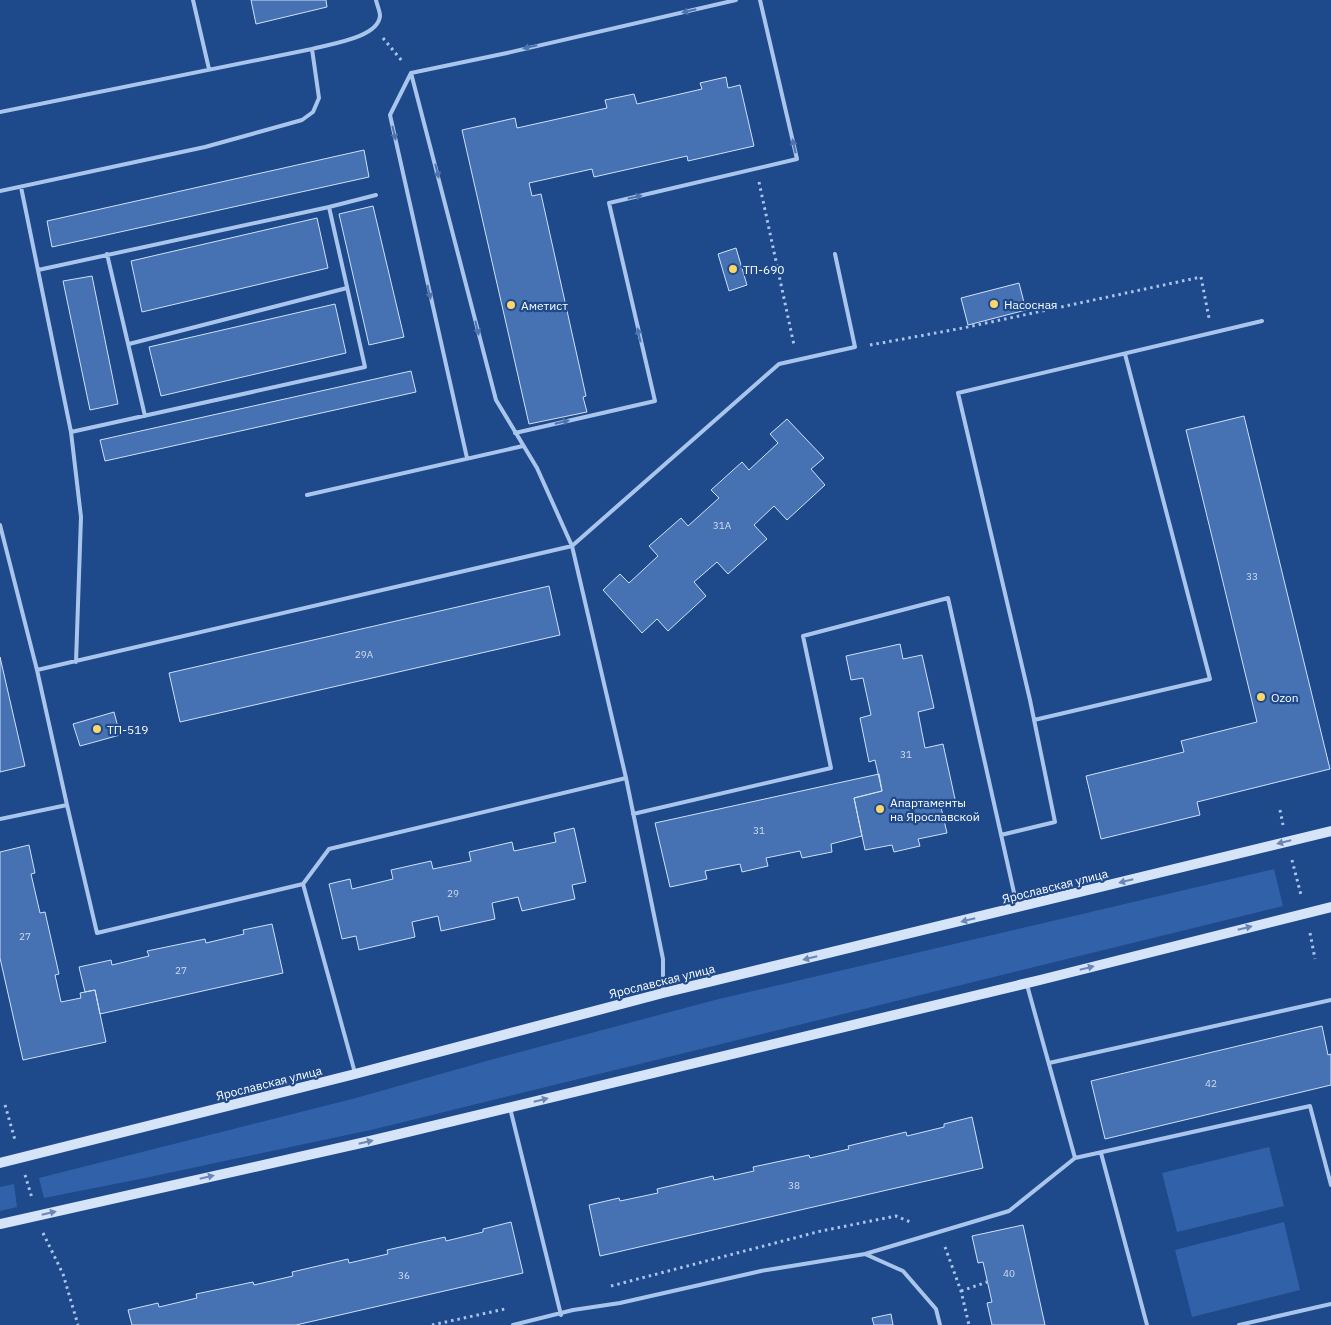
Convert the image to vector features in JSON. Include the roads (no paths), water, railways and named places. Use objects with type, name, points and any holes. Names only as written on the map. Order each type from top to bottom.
[{"type":"main road","name":"Ярославская улица","points":[[0,1163],[355,1074],[663,993],[1331,831]]},
{"type":"main road","points":[[0,1224],[510,1108],[1027,983],[1331,907]]},
{"type":"lane","points":[[193,0],[208,69]]},
{"type":"lane","points":[[0,112],[312,49],[364,35],[374,27],[380,16],[376,0]]},
{"type":"lane","points":[[411,73],[507,53],[736,0]]},
{"type":"lane","points":[[515,433],[655,401],[609,203],[797,159],[760,0]]},
{"type":"lane","points":[[0,191],[205,147],[302,120],[314,112],[319,98],[312,49]]},
{"type":"lane","points":[[411,73],[496,400],[537,468],[572,546],[626,778],[663,959],[663,993]]},
{"type":"lane","points":[[411,73],[390,115],[467,458]]},
{"type":"lane","points":[[21,187],[71,432],[81,517],[76,662]]},
{"type":"lane","points":[[38,270],[376,195]]},
{"type":"lane","points":[[71,432],[365,366],[328,206]]},
{"type":"lane","points":[[107,254],[145,416]]},
{"type":"lane","points":[[38,670],[572,546],[779,364],[855,347],[835,254]]},
{"type":"lane","points":[[129,344],[346,288]]},
{"type":"lane","points":[[1001,835],[1055,822],[1034,720],[958,393],[1262,321]]},
{"type":"lane","points":[[1034,720],[1210,680],[1125,354]]},
{"type":"lane","points":[[307,495],[523,446]]},
{"type":"lane","points":[[0,525],[38,670],[96,934],[303,884],[329,849],[626,778]]},
{"type":"lane","points":[[633,814],[832,768],[803,636],[948,598],[1018,908]]},
{"type":"lane","points":[[0,819],[67,805]]},
{"type":"lane","points":[[303,884],[355,1074]]},
{"type":"lane","points":[[1027,983],[1075,1158]]},
{"type":"lane","points":[[1049,1062],[1331,1000]]},
{"type":"lane","points":[[513,1325],[561,1315],[573,1310],[620,1303],[761,1271],[865,1254],[1009,1211],[1075,1158],[1310,1106],[1331,1185]]},
{"type":"lane","points":[[510,1108],[561,1315]]},
{"type":"lane","points":[[1101,1153],[1147,1325]]},
{"type":"lane","points":[[865,1254],[904,1271],[936,1309],[940,1325]]},
{"type":"lane","points":[[1239,1325],[1331,1304]]},
{"type":"place","name":"ТП-690","points":[[733,269]]},
{"type":"place","name":"Насосная","points":[[994,304]]},
{"type":"place","name":"Аметист","points":[[511,305]]},
{"type":"place","name":"Ozon","points":[[1261,697]]},
{"type":"place","name":"ТП-519","points":[[97,729]]},
{"type":"place","name":"Апартаменты на Ярославской","points":[[880,809]]}]
